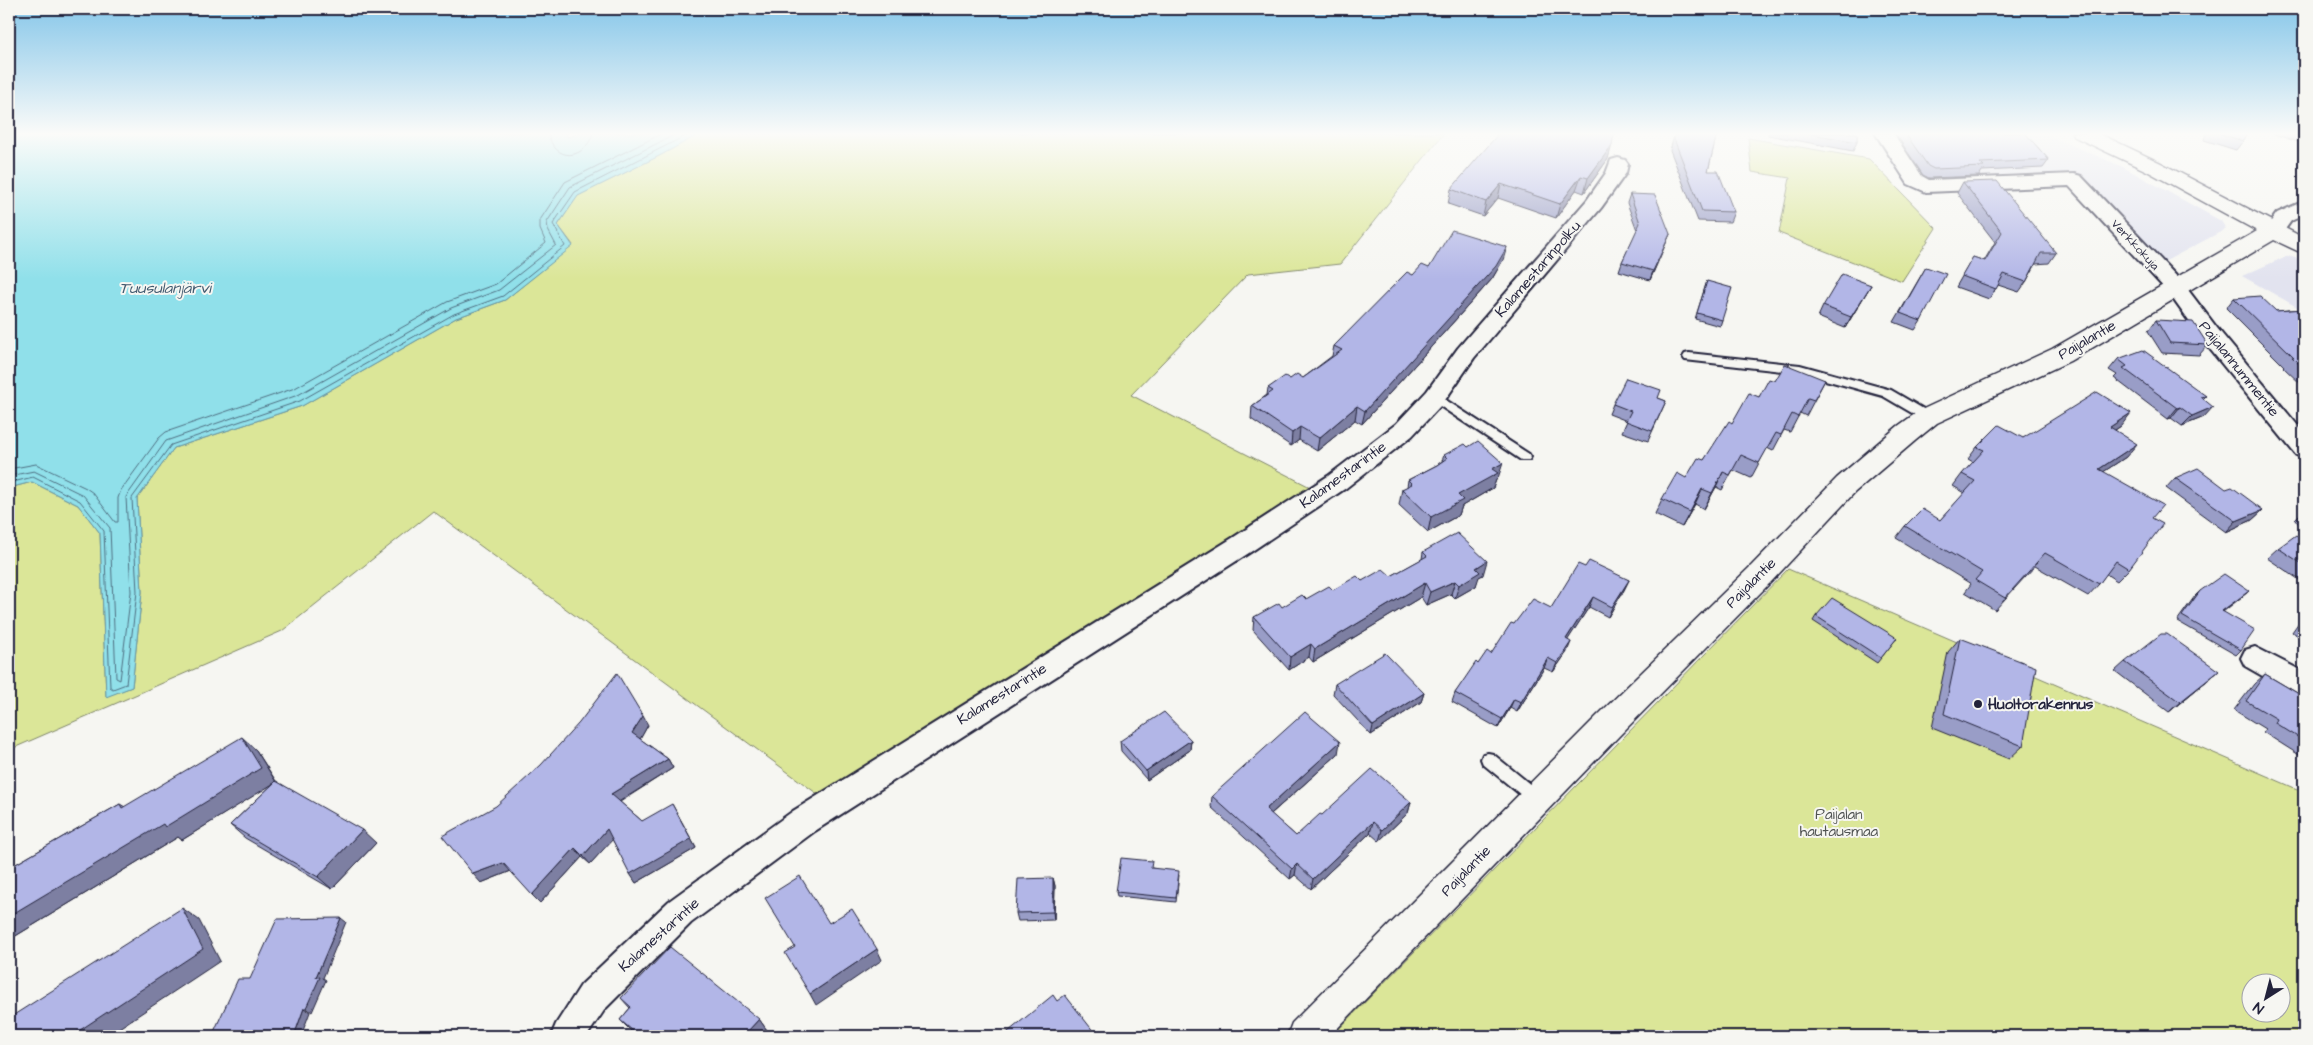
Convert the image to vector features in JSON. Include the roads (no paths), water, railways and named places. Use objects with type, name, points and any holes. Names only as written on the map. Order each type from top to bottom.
[{"type":"street","name":"Kalamestarinpolku","points":[[1453,371],[1466,353],[1594,204],[1610,182]]},
{"type":"street","name":"Verkkokuja","points":[[1918,182],[1926,186],[2030,182]]},
{"type":"street","name":"Verkkokuja","points":[[2076,182],[2175,287]]},
{"type":"street","points":[[2182,182],[2304,247]]},
{"type":"street","points":[[2274,231],[2284,217],[2304,207]]},
{"type":"street","name":"Paijalantie","points":[[1305,1036],[1762,573],[1846,485],[1928,417],[2061,355],[2274,231]]},
{"type":"street","name":"Paijalannummentie","points":[[2175,287],[2201,323],[2304,449]]},
{"type":"street","name":"Kalamestarintie","points":[[568,1036],[593,997],[680,912],[695,900],[804,821],[1318,496],[1404,430],[1434,397],[1453,371]]},
{"type":"street","points":[[2255,658],[2304,686]]},
{"type":"lane","points":[[1689,357],[1800,369],[1887,393],[1928,417]]},
{"type":"lane","points":[[1434,397],[1524,457]]},
{"type":"lane","points":[[1488,759],[1537,799]]},
{"type":"water","name":"Tuusulanjärvi","points":[[9,182],[607,182],[578,196],[558,225],[573,246],[505,300],[456,318],[302,406],[174,448],[137,499],[142,592],[132,687],[106,697],[100,533],[78,505],[32,482],[9,488]]},
{"type":"place","name":"Huoltorakennus","points":[[1978,704]]},
{"type":"park label","name":"Paijalan hautausmaa","points":[[1839,822]]}]
